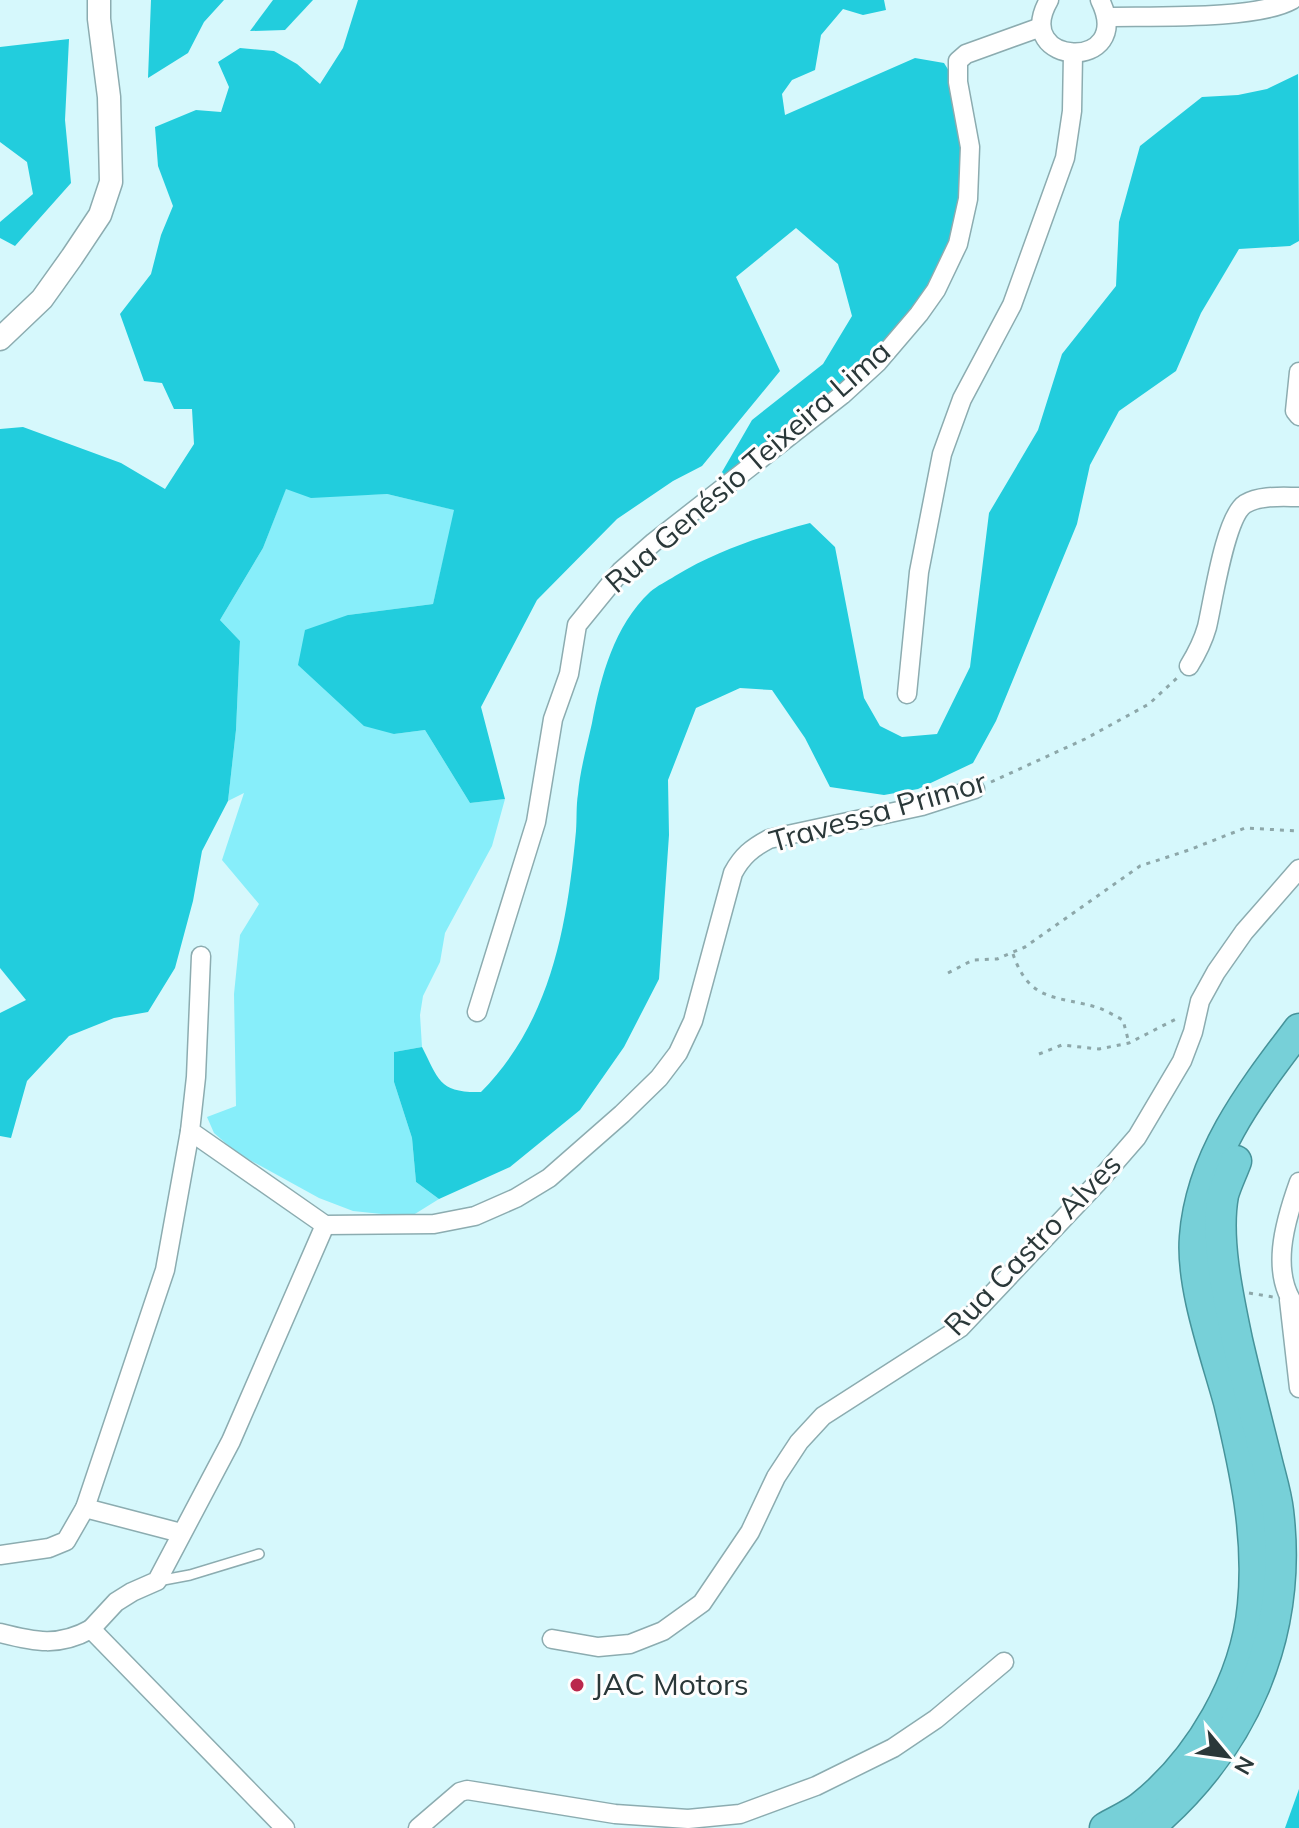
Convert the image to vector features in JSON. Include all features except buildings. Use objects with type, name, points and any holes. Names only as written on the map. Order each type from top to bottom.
[{"type":"highway","points":[[1105,1828],[1140,1808],[1186,1763],[1211,1726],[1241,1661],[1253,1607],[1253,1517],[1242,1455],[1198,1283],[1195,1238],[1204,1188],[1235,1117],[1299,1029]]},
{"type":"highway","points":[[1148,1828],[1179,1802],[1212,1762],[1246,1708],[1272,1641],[1282,1558],[1278,1508],[1226,1289],[1222,1249],[1223,1195],[1240,1149],[1264,1105],[1299,1060]]},
{"type":"street","points":[[0,339],[42,299],[72,257],[100,215],[111,182],[109,97],[99,0]]},
{"type":"street","points":[[1049,0],[1041,18],[1041,27],[1052,46],[1073,54],[1091,49],[1102,40],[1104,9],[1235,13],[1279,7],[1292,0]]},
{"type":"street","name":"Rua Genésio Teixeira Lima","points":[[477,1012],[536,822],[553,719],[569,674],[577,625],[621,571],[842,395],[878,362],[919,314],[936,290],[958,244],[968,199],[970,147],[958,82],[958,61],[966,54],[1041,27]]},
{"type":"street","points":[[907,694],[919,572],[942,454],[962,399],[1012,305],[1065,158],[1072,111],[1073,54]]},
{"type":"street","points":[[1299,372],[1295,411],[1299,416]]},
{"type":"street","points":[[1189,666],[1202,644],[1221,559],[1235,515],[1243,505],[1258,499],[1299,497]]},
{"type":"street","name":"Travessa Primor","points":[[325,1225],[434,1224],[475,1216],[516,1198],[549,1178],[659,1078],[678,1053],[693,1021],[733,873],[741,858],[769,839],[922,806],[975,789]]},
{"type":"street","name":"Rua Castro Alves","points":[[552,1639],[598,1647],[630,1644],[663,1631],[702,1603],[750,1532],[776,1477],[799,1442],[823,1416],[960,1328],[1137,1137],[1182,1061],[1200,1001],[1216,972],[1244,932],[1299,869]]},
{"type":"street","points":[[0,1555],[49,1548],[66,1541],[85,1508],[165,1270],[190,1131],[196,1077],[201,956]]},
{"type":"street","points":[[0,1633],[53,1642],[74,1639],[91,1629],[116,1602],[157,1581],[231,1441],[325,1225],[190,1131]]},
{"type":"street","points":[[1299,1182],[1283,1229],[1281,1257],[1294,1305],[1299,1388]]},
{"type":"street","points":[[85,1508],[181,1533]]},
{"type":"street","points":[[91,1629],[285,1828]]},
{"type":"street","points":[[418,1828],[460,1792],[467,1790],[615,1814],[688,1819],[740,1814],[816,1786],[893,1748],[936,1719],[1004,1662]]},
{"type":"lane","points":[[157,1581],[190,1575],[259,1554]]},
{"type":"path","name":"Travessa Primor","points":[[975,789],[1085,739],[1149,704],[1189,666]]},
{"type":"path","points":[[948,973],[973,960],[997,959],[1025,947],[1140,866],[1245,828],[1299,831]]},
{"type":"path","points":[[1012,953],[1017,968],[1029,985],[1051,997],[1099,1008],[1123,1020],[1129,1043]]},
{"type":"path","points":[[1039,1054],[1062,1045],[1099,1049],[1129,1043],[1172,1023],[1200,1001]]},
{"type":"path","points":[[1226,1289],[1294,1305]]},
{"type":"shaded area","points":[[151,0],[224,0],[204,22],[188,53],[148,78]]},
{"type":"shaded area","points":[[273,0],[313,0],[285,30],[250,31]]},
{"type":"shaded area","points":[[358,0],[884,0],[886,10],[863,15],[843,9],[821,35],[815,70],[792,80],[782,94],[785,115],[915,58],[944,63],[954,79],[968,142],[961,226],[914,319],[840,391],[729,480],[722,472],[752,420],[823,364],[852,316],[838,264],[796,228],[736,277],[780,371],[702,466],[673,481],[617,519],[537,600],[481,707],[505,799],[470,803],[425,730],[394,734],[364,726],[298,665],[305,630],[348,615],[433,604],[454,510],[387,494],[311,498],[286,489],[263,548],[220,620],[240,641],[236,730],[228,801],[202,851],[193,901],[175,968],[148,1012],[114,1018],[69,1036],[27,1081],[11,1138],[0,1136],[0,1013],[26,1000],[0,968],[0,429],[23,427],[121,463],[165,489],[194,444],[192,409],[174,409],[162,383],[144,381],[120,314],[151,274],[161,235],[173,206],[158,166],[155,127],[196,110],[221,112],[229,87],[218,62],[240,48],[274,51],[297,64],[320,84],[343,48]]},
{"type":"shaded area","points":[[69,39],[65,120],[71,183],[15,246],[0,238],[0,222],[33,194],[27,162],[0,142],[0,47]]},
{"type":"shaded area","points":[[1298,74],[1299,241],[1290,246],[1239,249],[1201,313],[1176,371],[1119,411],[1090,465],[1077,524],[996,721],[973,763],[918,789],[884,795],[830,787],[805,738],[772,690],[740,688],[696,708],[668,780],[669,835],[659,979],[624,1047],[580,1110],[510,1167],[439,1199],[416,1182],[412,1138],[394,1082],[394,1052],[422,1047],[437,1076],[448,1087],[481,1092],[524,1035],[539,1004],[560,937],[572,867],[580,776],[600,687],[618,636],[638,605],[656,588],[707,559],[810,523],[835,547],[864,698],[880,726],[902,737],[937,734],[970,667],[989,513],[1038,430],[1062,354],[1116,286],[1119,222],[1140,146],[1202,97],[1238,95],[1267,89]]},
{"type":"shaded area","points":[[286,488],[356,495],[387,494],[455,510],[433,604],[348,615],[394,734],[425,730],[470,803],[505,799],[492,846],[445,933],[440,962],[423,996],[420,1015],[422,1047],[394,1052],[394,1082],[412,1138],[416,1182],[439,1199],[410,1217],[353,1211],[319,1198],[237,1153],[214,1133],[207,1117],[236,1106],[234,994],[240,935],[259,904],[222,860],[244,793],[228,801],[236,730],[240,641],[220,620],[263,548]]},
{"type":"shaded area","points":[[1299,1789],[1299,1828],[1285,1828]]},
{"type":"place","name":"JAC Motors","points":[[577,1685]]}]
